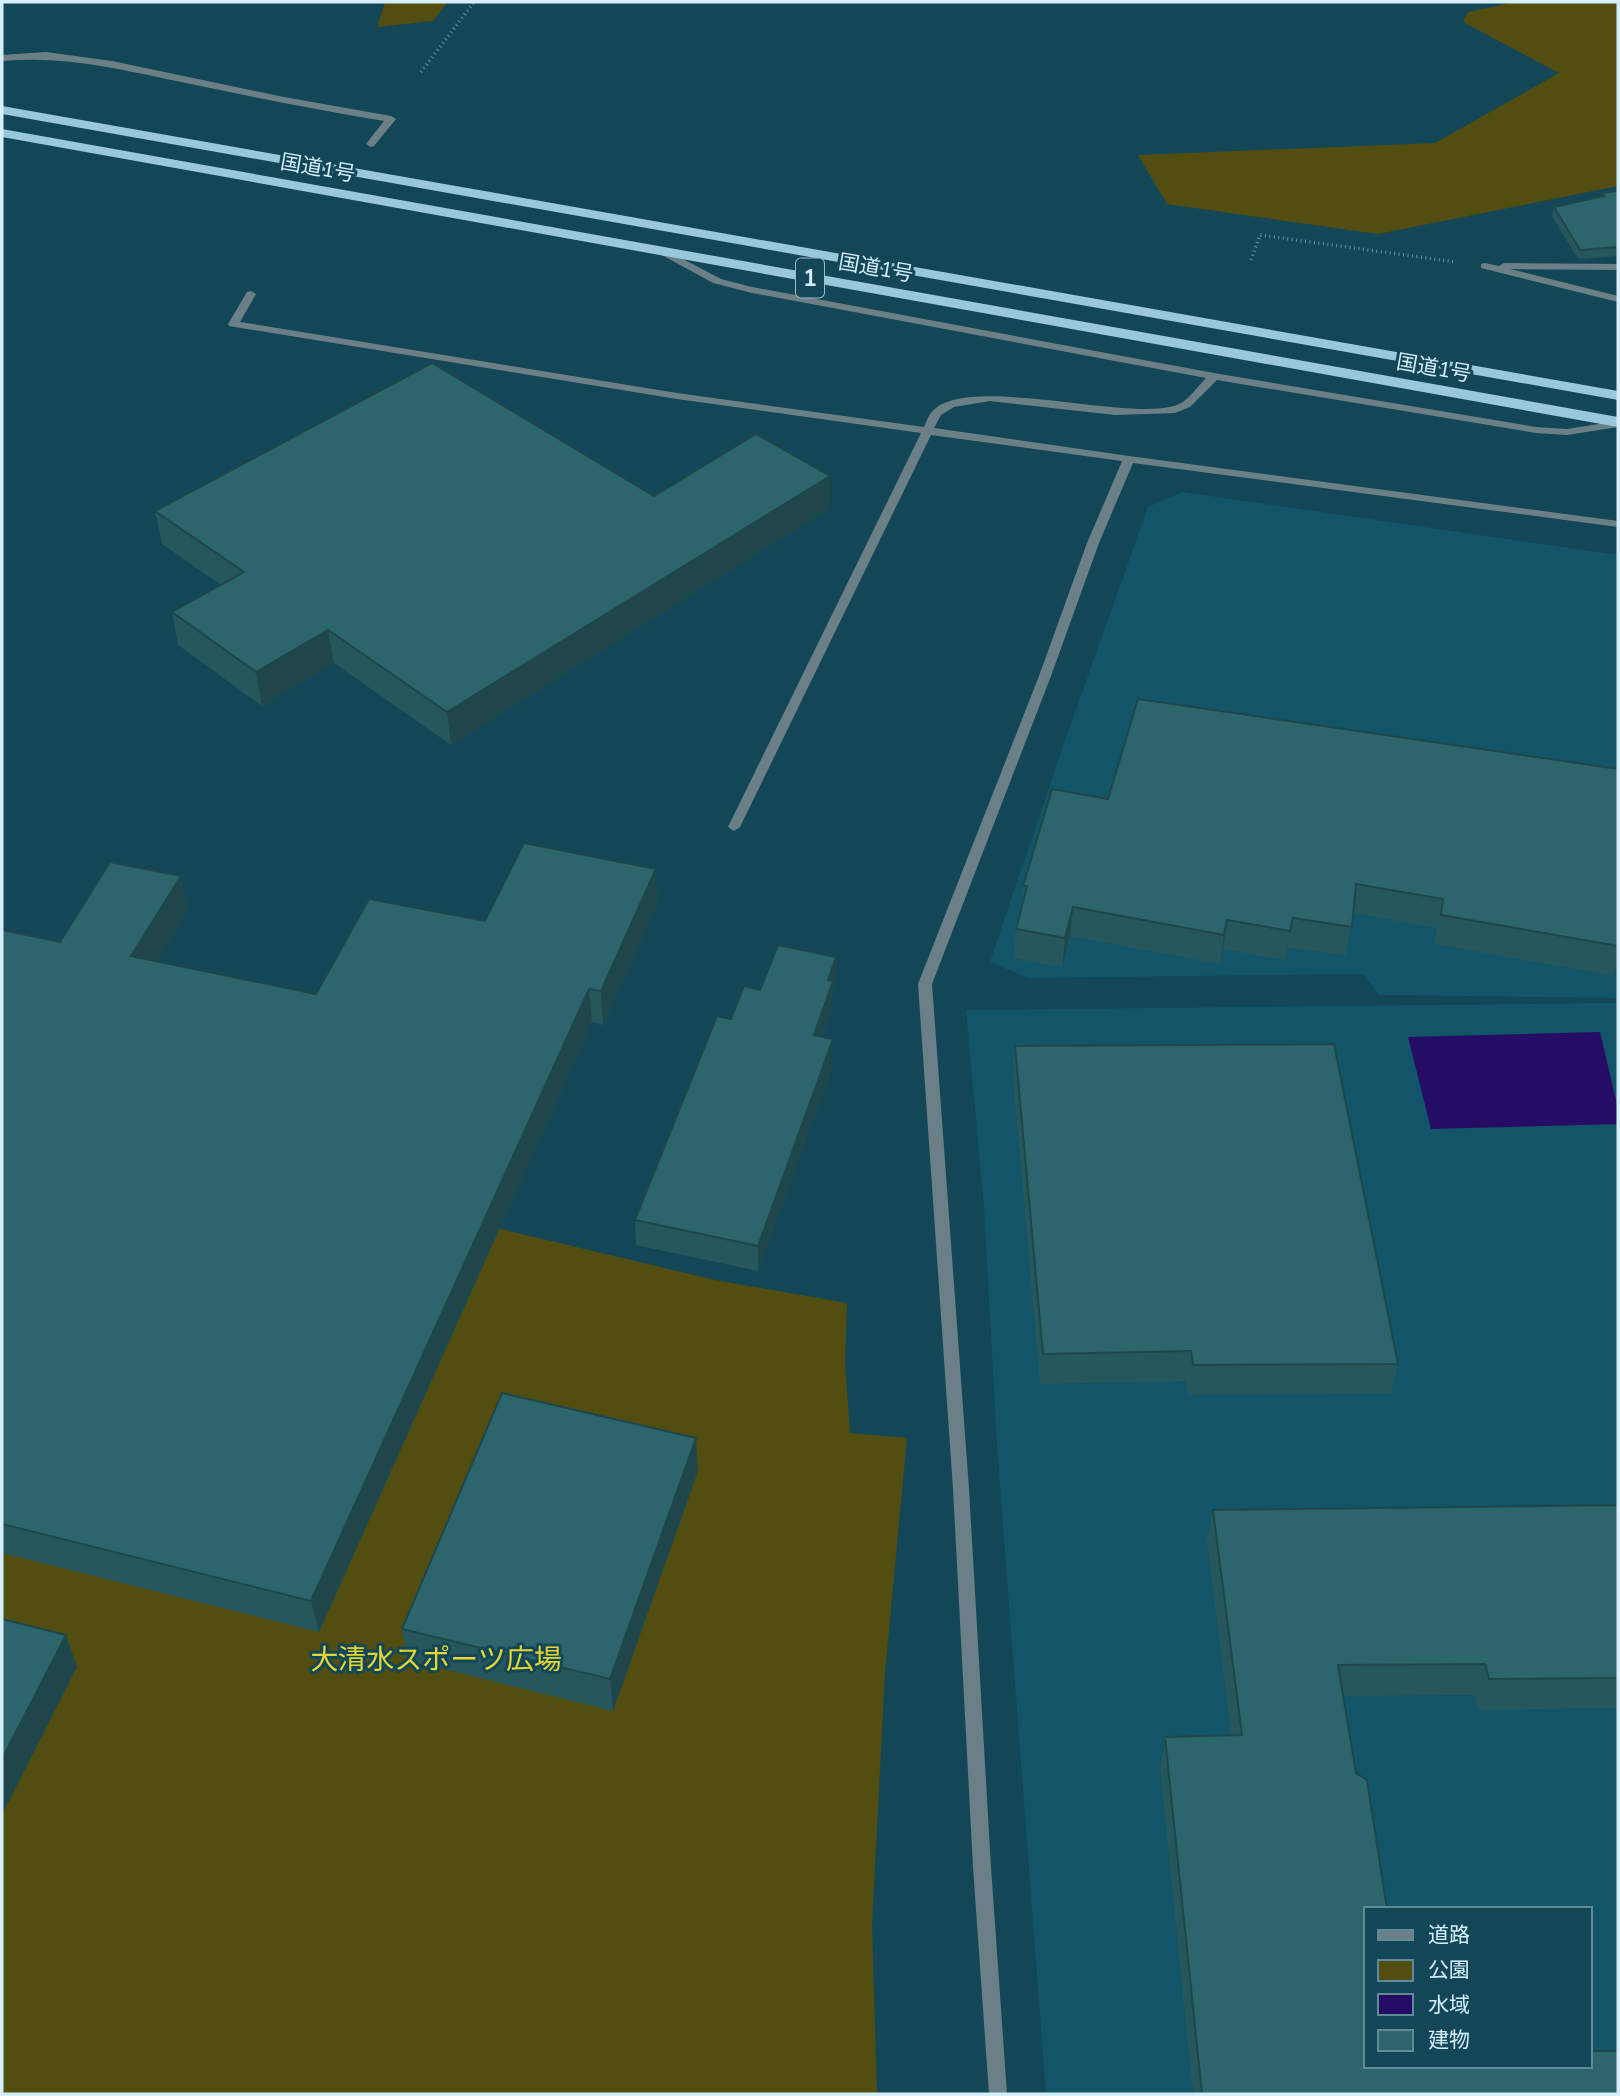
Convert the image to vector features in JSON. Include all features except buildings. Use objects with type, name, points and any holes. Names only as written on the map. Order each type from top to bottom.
[{"type":"highway","name":"国道1号","points":[[2,110],[1618,396]]},
{"type":"highway","name":"国道1号","points":[[2,133],[1618,423]]},
{"type":"street","points":[[2,58],[52,56],[94,61],[332,110],[391,119],[371,144]]},
{"type":"street","points":[[664,252],[717,281],[752,290],[1214,376],[1536,430],[1567,432],[1618,423]]},
{"type":"street","points":[[1485,266],[1618,267]]},
{"type":"street","points":[[1485,266],[1618,299]]},
{"type":"street","points":[[251,294],[233,324],[677,396],[1618,524]]},
{"type":"street","points":[[734,827],[936,414],[950,404],[990,398],[1115,412],[1175,410],[1186,405],[1214,376]]},
{"type":"street","points":[[998,2094],[982,1867],[961,1489],[925,984],[1045,676],[1093,543],[1129,459]]},
{"type":"path","points":[[421,72],[474,2]]},
{"type":"path","points":[[1251,260],[1260,235],[1485,266]]},
{"type":"shaded area","points":[[1183,492],[1618,555],[1618,998],[1379,995],[1363,974],[1028,978],[990,962],[1148,507]]},
{"type":"shaded area","points":[[1618,1003],[1618,2094],[1046,2094],[997,1445],[984,1207],[966,1010]]},
{"type":"green space","points":[[385,2],[448,2],[433,21],[377,27]]},
{"type":"green space","points":[[1515,2],[1618,2],[1618,186],[1378,234],[1167,204],[1138,155],[1435,143],[1559,73],[1463,22],[1468,12]]},
{"type":"green space","name":"大清水スポーツ広場","points":[[2,1110],[715,1280],[847,1303],[845,1363],[850,1433],[907,1438],[885,1673],[872,1925],[877,2094],[2,2094]]},
{"type":"water","points":[[1600,1032],[1618,1109],[1618,1124],[1431,1129],[1408,1037]]}]
